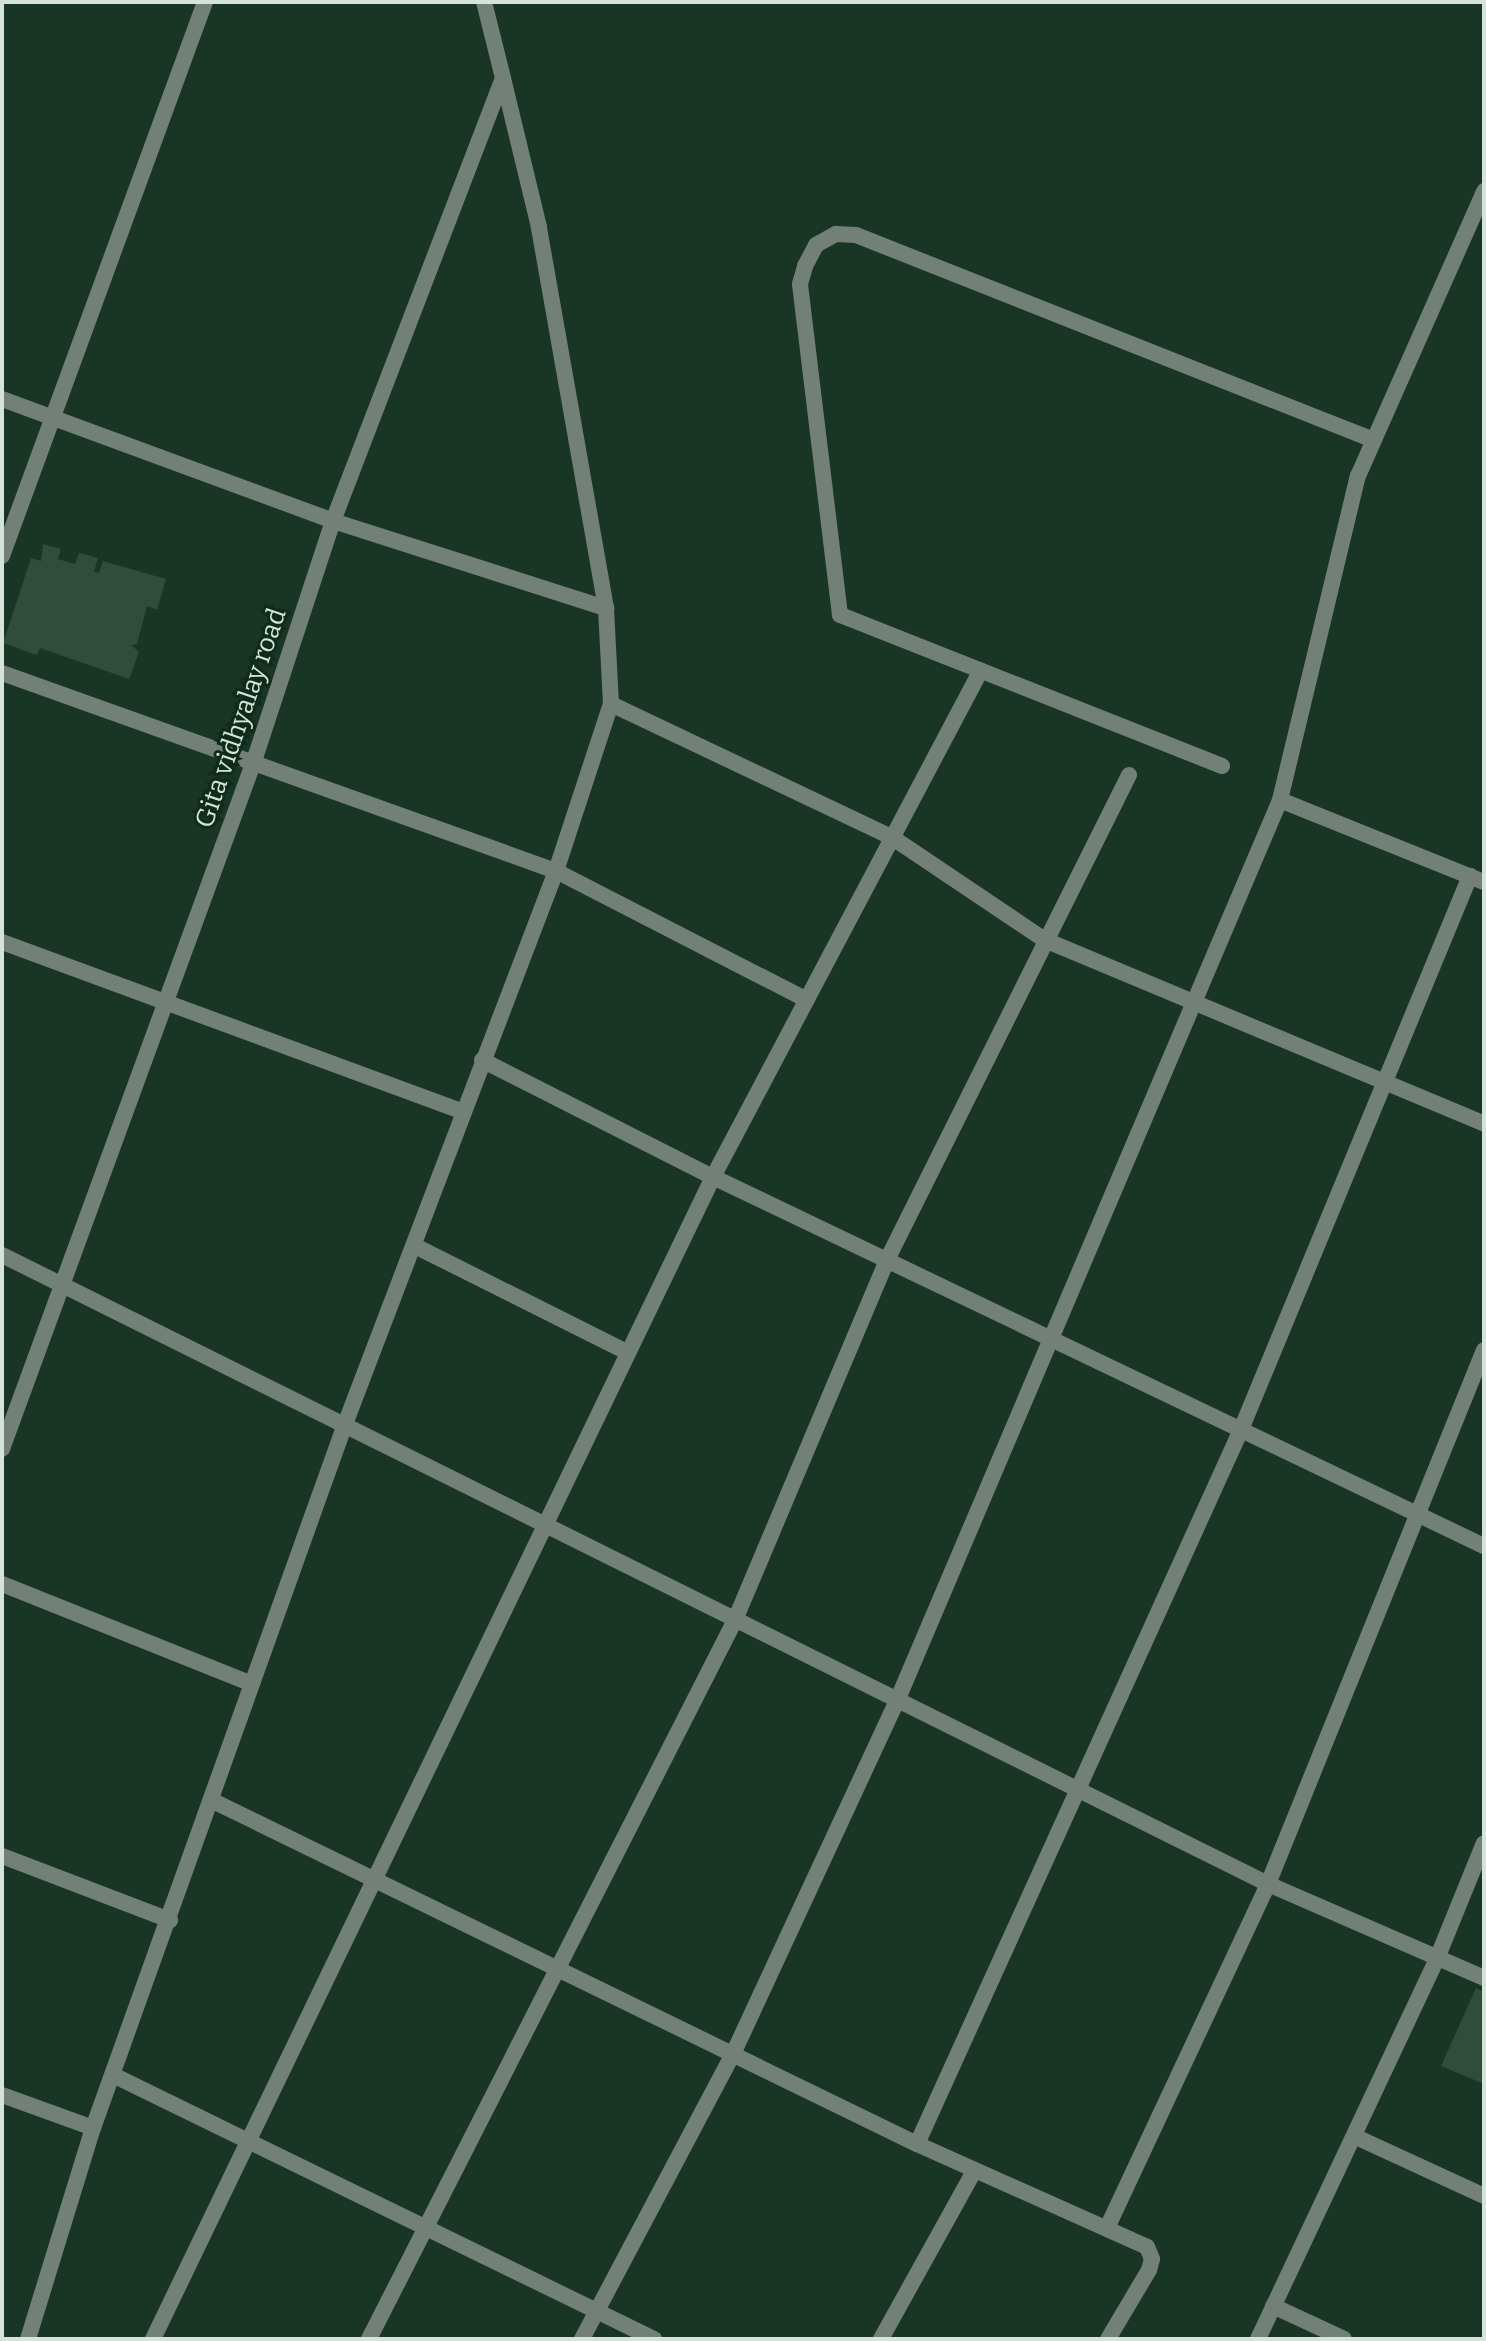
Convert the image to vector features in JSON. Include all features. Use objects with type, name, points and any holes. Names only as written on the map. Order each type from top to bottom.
[{"type":"street","points":[[2,556],[56,416],[205,2]]},
{"type":"street","points":[[28,2339],[93,2128],[115,2076],[344,1427],[556,871],[611,704],[606,608],[539,227],[484,2]]},
{"type":"street","name":"Gita vidhyalay road","points":[[2,1449],[65,1286],[254,761],[333,521],[503,78]]},
{"type":"street","points":[[582,2339],[733,2054],[897,1701],[1048,1336],[1280,800],[1371,439],[1484,191]]},
{"type":"street","points":[[1222,766],[840,615],[800,284],[816,245],[836,234],[856,235],[1371,439]]},
{"type":"street","points":[[2,399],[56,416],[333,521],[606,608]]},
{"type":"street","points":[[153,2339],[250,2144],[543,1525],[713,1177],[981,670]]},
{"type":"street","points":[[2,673],[556,871],[807,1000]]},
{"type":"street","points":[[611,704],[893,838],[1045,940],[1190,1004],[1387,1080],[1484,1124]]},
{"type":"street","points":[[369,2339],[735,1620],[887,1260],[1129,775]]},
{"type":"street","points":[[917,2144],[1240,1432],[1387,1080],[1477,879],[1280,800]]},
{"type":"street","points":[[2,942],[464,1112]]},
{"type":"street","points":[[482,1060],[713,1177],[1048,1336],[1240,1432],[1484,1546]]},
{"type":"street","points":[[415,1246],[627,1352]]},
{"type":"street","points":[[2,1255],[1268,1884],[1436,1961],[1484,1978]]},
{"type":"street","points":[[1107,2228],[1268,1884],[1484,1350]]},
{"type":"street","points":[[2,1584],[252,1684]]},
{"type":"street","points":[[213,1801],[378,1878],[917,2144],[1147,2247],[1152,2259],[1108,2339]]},
{"type":"street","points":[[1258,2339],[1356,2137],[1436,1961],[1484,1843]]},
{"type":"street","points":[[2,1856],[170,1920]]},
{"type":"street","points":[[115,2076],[654,2339]]},
{"type":"street","points":[[2,2095],[93,2128]]},
{"type":"street","points":[[1356,2137],[1484,2196]]},
{"type":"street","points":[[881,2339],[974,2171]]},
{"type":"street","points":[[1273,2306],[1344,2339]]},
{"type":"building","points":[[43,544],[61,549],[58,559],[75,564],[79,553],[98,558],[94,572],[99,573],[103,561],[166,579],[157,610],[147,606],[137,644],[131,645],[139,652],[129,679],[40,648],[37,655],[3,643],[31,558],[41,561]]},
{"type":"building","points":[[1476,1988],[1484,1992],[1484,2084],[1441,2066]]}]
